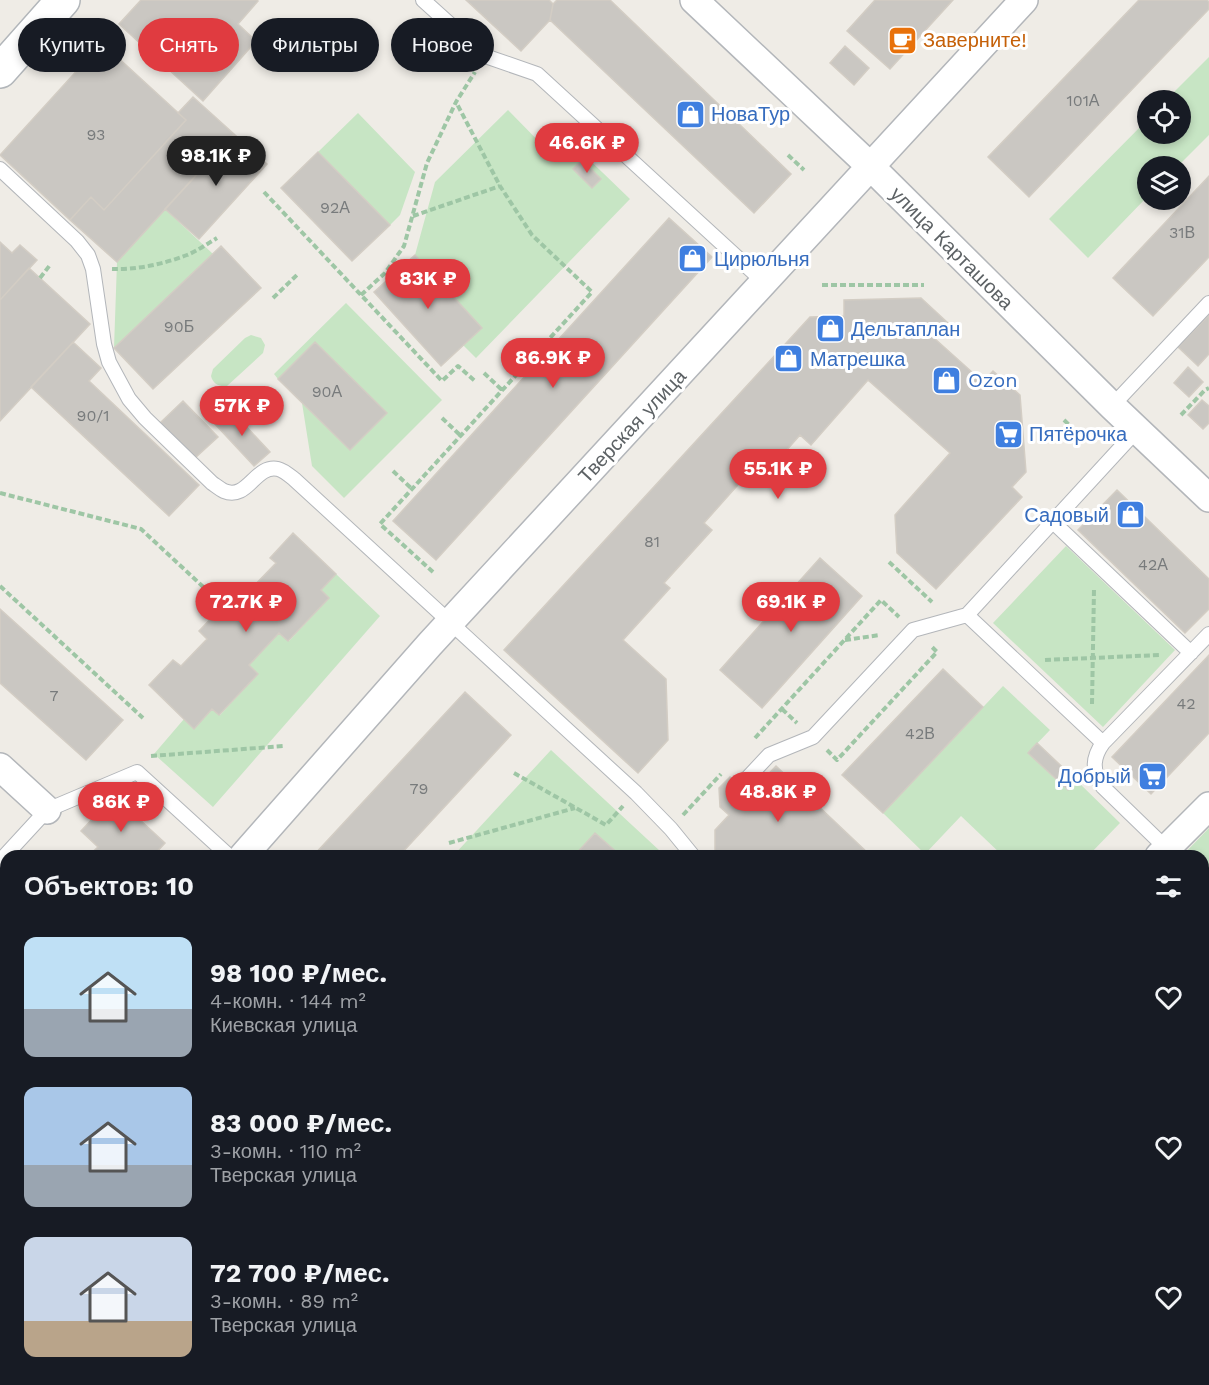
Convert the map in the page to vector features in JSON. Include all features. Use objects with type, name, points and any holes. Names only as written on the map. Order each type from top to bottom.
[{"type":"street","points":[[0,71],[63,0]]},
{"type":"street","name":"улица Карташова","points":[[694,0],[870,166],[1112,406],[1209,498]]},
{"type":"street","name":"Тверская улица","points":[[248,850],[450,622],[1024,0]]},
{"type":"street","points":[[0,767],[47,810]]},
{"type":"street","points":[[1166,850],[1209,806]]},
{"type":"lane","points":[[423,0],[443,18]]},
{"type":"lane","points":[[494,59],[537,74],[764,282]]},
{"type":"lane","points":[[0,170],[77,241],[88,255],[93,268],[104,344],[109,362],[129,399],[145,418],[212,483],[224,491],[237,492],[247,487],[268,469],[279,469],[294,479],[636,793],[688,850]]},
{"type":"lane","points":[[1112,406],[1209,303]]},
{"type":"lane","points":[[740,786],[769,755],[813,737],[913,630],[967,615],[1137,430]]},
{"type":"lane","points":[[1053,522],[1191,653]]},
{"type":"lane","points":[[967,615],[1103,743]]},
{"type":"lane","points":[[1160,850],[1097,779],[1094,760],[1103,743],[1209,634]]},
{"type":"lane","points":[[10,850],[47,810],[137,772],[222,850]]},
{"type":"path","points":[[361,295],[385,273],[404,246],[428,163],[456,102],[474,72]]},
{"type":"path","points":[[433,572],[380,524],[592,292],[532,236],[500,186],[456,102]]},
{"type":"path","points":[[789,155],[804,170]]},
{"type":"path","points":[[413,216],[500,186]]},
{"type":"path","points":[[264,192],[442,381],[458,366],[475,381]]},
{"type":"path","points":[[93,268],[127,269],[158,263],[188,255],[217,238]]},
{"type":"path","points":[[39,278],[50,265]]},
{"type":"path","points":[[273,298],[298,274]]},
{"type":"path","points":[[822,285],[924,285]]},
{"type":"path","points":[[484,373],[502,390]]},
{"type":"path","points":[[1181,415],[1209,388]]},
{"type":"path","points":[[442,418],[461,436]]},
{"type":"path","points":[[1064,420],[1085,440]]},
{"type":"path","points":[[393,471],[412,489]]},
{"type":"path","points":[[0,493],[141,529],[213,596]]},
{"type":"path","points":[[1092,732],[1095,561]]},
{"type":"path","points":[[889,562],[928,598]]},
{"type":"path","points":[[0,586],[143,718]]},
{"type":"path","points":[[750,743],[881,600],[937,652],[837,760],[813,737]]},
{"type":"path","points":[[1016,662],[1191,653]]},
{"type":"path","points":[[150,757],[284,746]]},
{"type":"path","points":[[671,829],[726,769]]},
{"type":"path","points":[[514,772],[606,825],[636,793]]},
{"type":"path","points":[[449,843],[576,808]]},
{"type":"green space","points":[[1209,57],[1209,135],[1188,156],[1137,156],[1137,207],[1088,258],[1049,219],[1137,130],[1137,144],[1191,144],[1191,90],[1176,90]]},
{"type":"green space","points":[[508,110],[558,161],[574,145],[630,199],[476,358],[463,345],[481,328],[415,255],[435,182]]},
{"type":"green space","points":[[358,113],[415,172],[400,215],[390,225],[318,152]]},
{"type":"green space","points":[[165,209],[213,254],[114,348],[117,262]]},
{"type":"green space","points":[[346,303],[442,400],[344,498],[312,466],[302,403],[350,450],[386,413],[315,342],[278,379],[274,374]]},
{"type":"green space","points":[[251,335],[261,338],[265,345],[263,353],[227,386],[221,386],[213,381],[211,376],[213,369]]},
{"type":"green space","points":[[1066,546],[1175,650],[1103,727],[993,623]]},
{"type":"green space","points":[[336,574],[380,616],[213,807],[154,754],[184,719],[194,728],[212,709],[220,715],[258,674],[249,665],[279,633],[289,641],[329,598],[321,590]]},
{"type":"green space","points":[[1003,686],[1050,730],[1028,753],[1067,790],[1077,781],[1120,823],[1094,850],[997,850],[961,816],[929,850],[921,850],[883,813]]},
{"type":"green space","points":[[551,750],[659,850],[614,850],[595,833],[579,850],[459,850]]},
{"type":"green space","points":[[1209,828],[1209,850],[1188,850]]},
{"type":"building","points":[[141,0],[258,1],[239,23],[239,18],[138,18],[138,41],[126,30],[124,18]]},
{"type":"building","points":[[466,0],[549,0],[553,4],[550,20],[521,51],[494,26],[494,18],[485,18]]},
{"type":"building","points":[[557,0],[610,0],[791,174],[754,213],[550,20],[553,4]]},
{"type":"building","points":[[875,0],[953,0],[890,69],[847,31]]},
{"type":"building","points":[[1139,0],[1207,0],[1209,9],[1029,197],[988,157]]},
{"type":"building","points":[[239,25],[251,36],[251,47],[239,60]]},
{"type":"building","points":[[845,46],[869,68],[854,85],[830,63]]},
{"type":"building","points":[[126,65],[186,120],[104,210],[91,197],[70,220],[0,155],[76,72],[126,72]]},
{"type":"building","points":[[171,72],[229,72],[203,101]]},
{"type":"building","points":[[193,97],[234,134],[117,262],[70,220],[91,197],[104,210],[186,120],[178,113]]},
{"type":"building","points":[[234,134],[267,164],[199,239],[165,209]]},
{"type":"building","points":[[318,152],[390,225],[352,261],[281,188]]},
{"type":"building","points":[[582,160],[601,179],[592,188],[573,169]]},
{"type":"building","points":[[1209,176],[1209,257],[1153,316],[1113,278],[1177,210],[1191,210],[1191,195]]},
{"type":"building","points":[[669,218],[712,257],[436,560],[393,521]]},
{"type":"building","points":[[0,242],[12,253],[20,245],[37,260],[0,300]]},
{"type":"building","points":[[221,246],[261,288],[153,389],[114,348]]},
{"type":"building","points":[[415,255],[482,328],[441,366],[374,292]]},
{"type":"building","points":[[29,268],[90,324],[0,421],[0,300]]},
{"type":"building","points":[[921,298],[948,323],[934,338],[983,382],[993,371],[1020,395],[1026,472],[1012,487],[1022,497],[936,589],[897,553],[895,515],[950,453],[868,380],[811,445],[800,435],[754,487],[744,478],[704,523],[712,530],[664,583],[670,588],[623,640],[666,679],[668,740],[638,773],[504,650],[810,317],[844,316],[844,300]]},
{"type":"building","points":[[1209,315],[1209,354],[1198,366],[1178,347]]},
{"type":"building","points":[[73,342],[101,368],[89,381],[199,485],[169,516],[31,387]]},
{"type":"building","points":[[315,342],[387,413],[350,450],[278,379]]},
{"type":"building","points":[[1188,367],[1203,382],[1189,397],[1174,383]]},
{"type":"building","points":[[1202,400],[1209,406],[1209,423],[1203,429],[1188,415]]},
{"type":"building","points":[[183,401],[218,437],[195,458],[160,423]]},
{"type":"building","points":[[229,408],[270,452],[254,466],[214,423]]},
{"type":"building","points":[[1117,490],[1209,579],[1209,609],[1185,633],[1078,530]]},
{"type":"building","points":[[293,533],[336,574],[321,590],[329,598],[288,641],[279,633],[249,665],[258,674],[219,715],[212,709],[194,729],[149,685],[173,660],[181,666],[207,639],[199,631],[243,585],[249,591],[276,563],[270,558]]},
{"type":"building","points":[[820,558],[862,596],[762,708],[720,670]]},
{"type":"building","points":[[0,609],[123,720],[86,760],[0,683]]},
{"type":"building","points":[[1209,655],[1209,733],[1151,794],[1112,757]]},
{"type":"building","points":[[943,669],[983,707],[883,813],[842,775]]},
{"type":"building","points":[[465,692],[511,735],[405,850],[319,850]]},
{"type":"building","points":[[1037,743],[1077,781],[1068,790],[1028,753]]},
{"type":"building","points":[[776,766],[865,850],[715,850],[715,830],[729,815],[720,807],[719,788],[730,777],[749,794]]},
{"type":"building","points":[[114,796],[165,843],[159,850],[95,850],[98,847],[81,831]]},
{"type":"building","points":[[595,833],[614,850],[579,850]]},
{"type":"place","name":"Заверните!","points":[[902,40]]},
{"type":"place","name":"НоваТур","points":[[690,114]]},
{"type":"place","name":"Цирюльня","points":[[693,259]]},
{"type":"place","name":"Дельтаплан","points":[[830,329]]},
{"type":"place","name":"Матрешка","points":[[789,359]]},
{"type":"place","name":"Ozon","points":[[947,380]]},
{"type":"place","name":"Пятёрочка","points":[[1008,434]]},
{"type":"place","name":"Садовый","points":[[1130,515]]},
{"type":"place","name":"Добрый","points":[[1152,776]]}]
